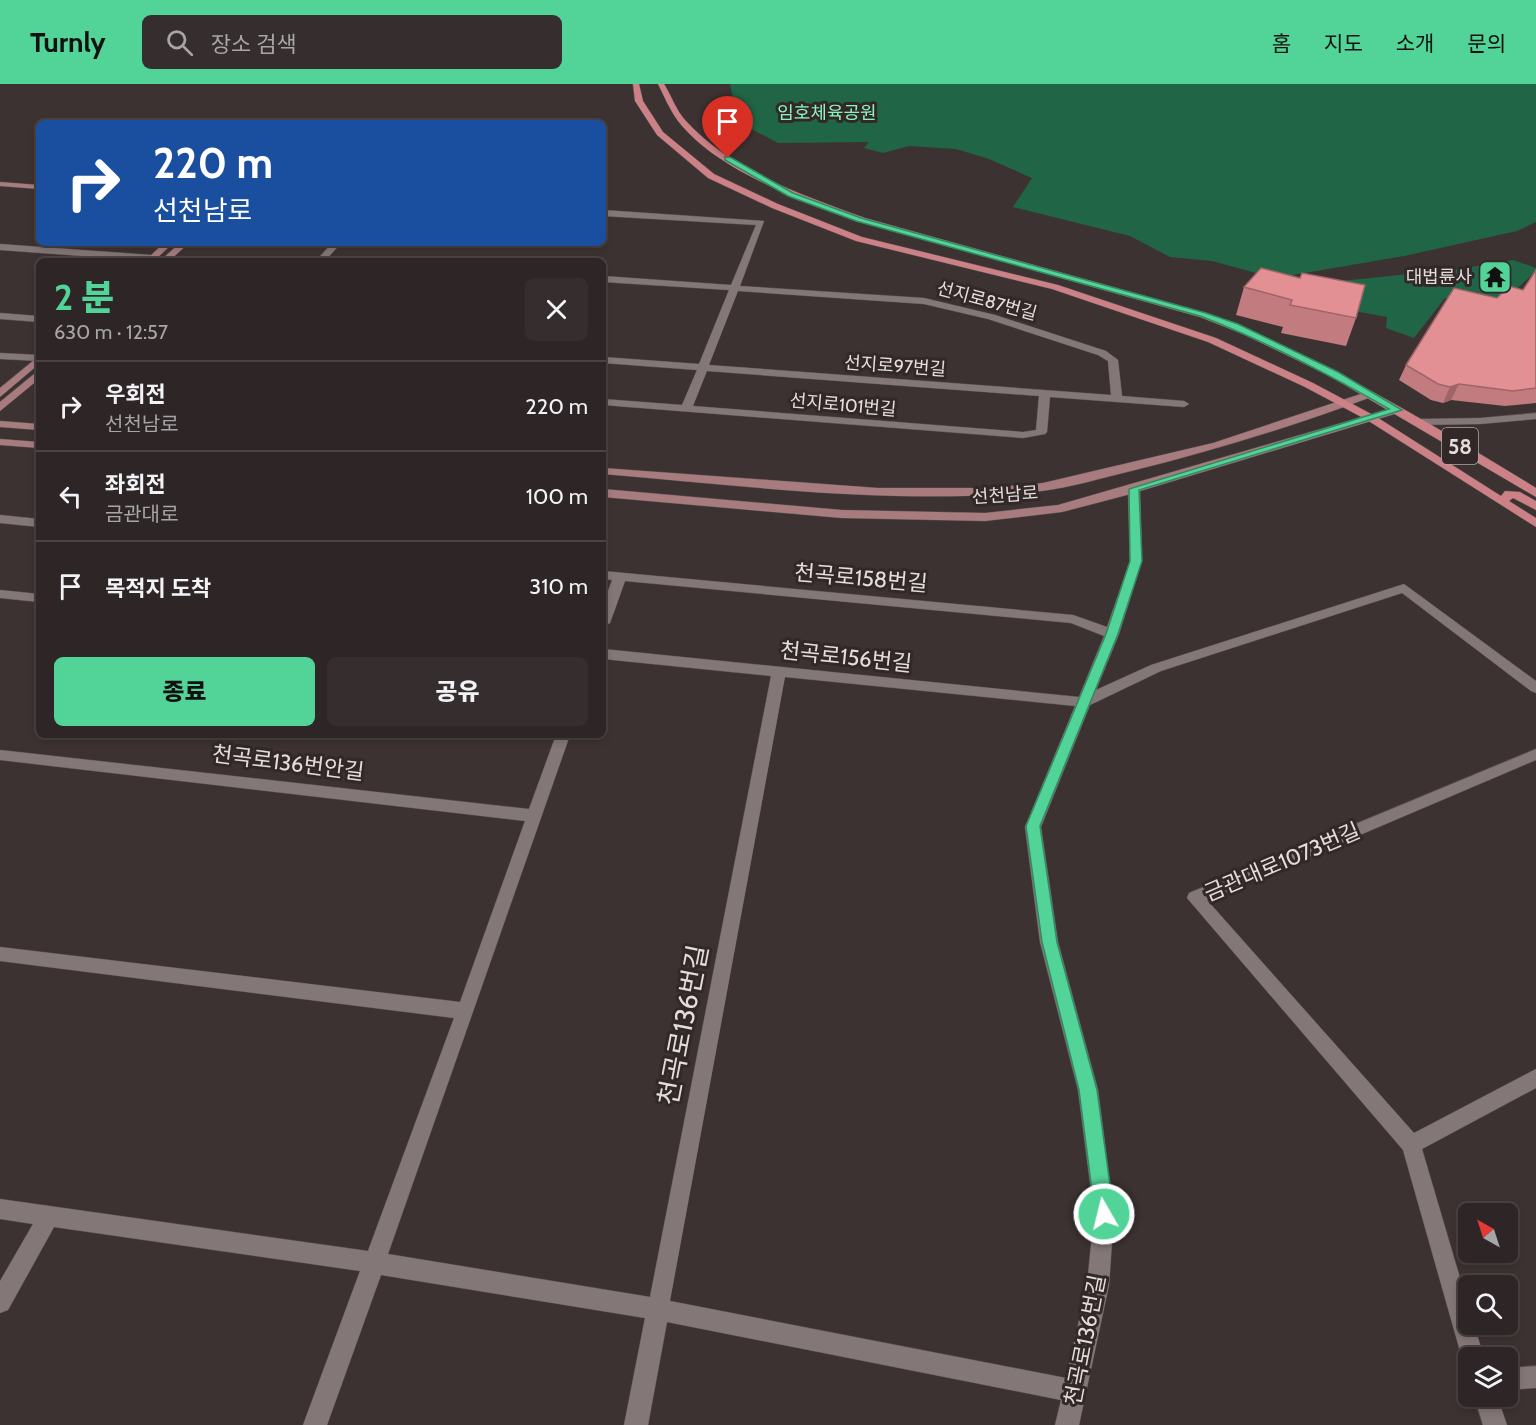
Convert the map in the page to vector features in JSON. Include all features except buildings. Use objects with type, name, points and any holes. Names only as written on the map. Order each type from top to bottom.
[{"type":"main road","name":"58","points":[[636,84],[639,101],[660,133],[711,176],[775,206],[859,239],[1055,286],[1212,340],[1371,418],[1536,523]]},
{"type":"main road","name":"58","points":[[661,84],[681,120],[709,146],[746,170],[791,194],[858,220],[1203,315],[1235,326],[1370,394],[1536,492]]},
{"type":"main road","points":[[0,179],[36,181]]},
{"type":"main road","points":[[0,184],[36,187]]},
{"type":"main road","points":[[152,258],[166,246]]},
{"type":"main road","points":[[167,258],[181,246]]},
{"type":"main road","points":[[0,394],[36,361]]},
{"type":"main road","points":[[0,408],[36,376]]},
{"type":"main road","name":"선천남로","points":[[606,471],[876,492],[969,492],[1045,487],[1173,457],[1346,404],[1370,394]]},
{"type":"main road","name":"선천남로","points":[[606,493],[842,514],[985,517],[1058,509],[1134,489],[1397,410]]},
{"type":"main road","points":[[0,424],[36,428]]},
{"type":"main road","points":[[0,442],[36,445]]},
{"type":"main road","points":[[1503,501],[1505,497],[1516,495],[1536,506]]},
{"type":"street","points":[[606,213],[761,223],[686,409]]},
{"type":"street","points":[[323,258],[334,246]]},
{"type":"street","points":[[0,247],[127,258]]},
{"type":"street","name":"선지로87번길","points":[[606,279],[924,301],[1014,324],[1102,354],[1113,360],[1117,399]]},
{"type":"street","points":[[0,316],[36,319]]},
{"type":"street","points":[[0,356],[36,358]]},
{"type":"street","name":"선지로97번길","points":[[606,360],[1184,404]]},
{"type":"street","name":"선지로101번길","points":[[606,402],[1023,435],[1041,432],[1045,393]]},
{"type":"street","points":[[1419,422],[1480,422],[1536,416]]},
{"type":"street","name":"천곡로136번길","points":[[1067,1425],[1098,1285],[1104,1214],[1088,1090],[1049,942],[1033,826],[1112,634],[1136,561],[1134,489]]},
{"type":"street","points":[[0,519],[36,523]]},
{"type":"street","name":"천곡로158번길","points":[[606,576],[1073,619],[1112,634]]},
{"type":"street","points":[[606,615],[620,577]]},
{"type":"street","points":[[1084,702],[1156,668],[1404,588],[1536,688]]},
{"type":"street","points":[[1,595],[36,598]]},
{"type":"street","name":"천곡로156번길","points":[[606,654],[1084,702]]},
{"type":"street","name":"천곡로136번길","points":[[636,1425],[779,672]]},
{"type":"street","points":[[315,1425],[466,1011],[562,738]]},
{"type":"street","name":"금관대로1073번길","points":[[1470,1347],[1411,1144],[1195,898],[1536,754]]},
{"type":"street","name":"천곡로136번안길","points":[[0,755],[535,816]]},
{"type":"street","points":[[0,954],[466,1011]]},
{"type":"street","points":[[1411,1144],[1536,1078]]},
{"type":"street","points":[[0,1209],[375,1263],[658,1309],[1075,1391]]},
{"type":"street","points":[[0,1302],[49,1216]]},
{"type":"street","points":[[1518,1378],[1536,1377]]},
{"type":"street","points":[[1489,1407],[1495,1425]]},
{"type":"green space","name":"임호체육공원","points":[[730,84],[1536,84],[1536,222],[1517,231],[1404,256],[1275,278],[1212,261],[1170,257],[1130,236],[1013,207],[1032,178],[989,159],[956,149],[909,146],[883,153],[864,148],[869,142],[778,143],[738,122]]},
{"type":"green space","points":[[1513,260],[1536,268],[1536,271],[1506,299],[1471,304],[1445,298],[1414,338],[1386,328],[1387,317],[1290,299],[1331,282],[1459,269]]},
{"type":"place","name":"대법륜사","points":[[1495,277]]},
{"type":"route","points":[[728,158],[791,194],[858,220],[1203,315],[1235,326],[1334,374],[1397,410],[1134,489],[1136,561],[1112,634],[1033,826],[1049,942],[1088,1090],[1104,1214]]}]
